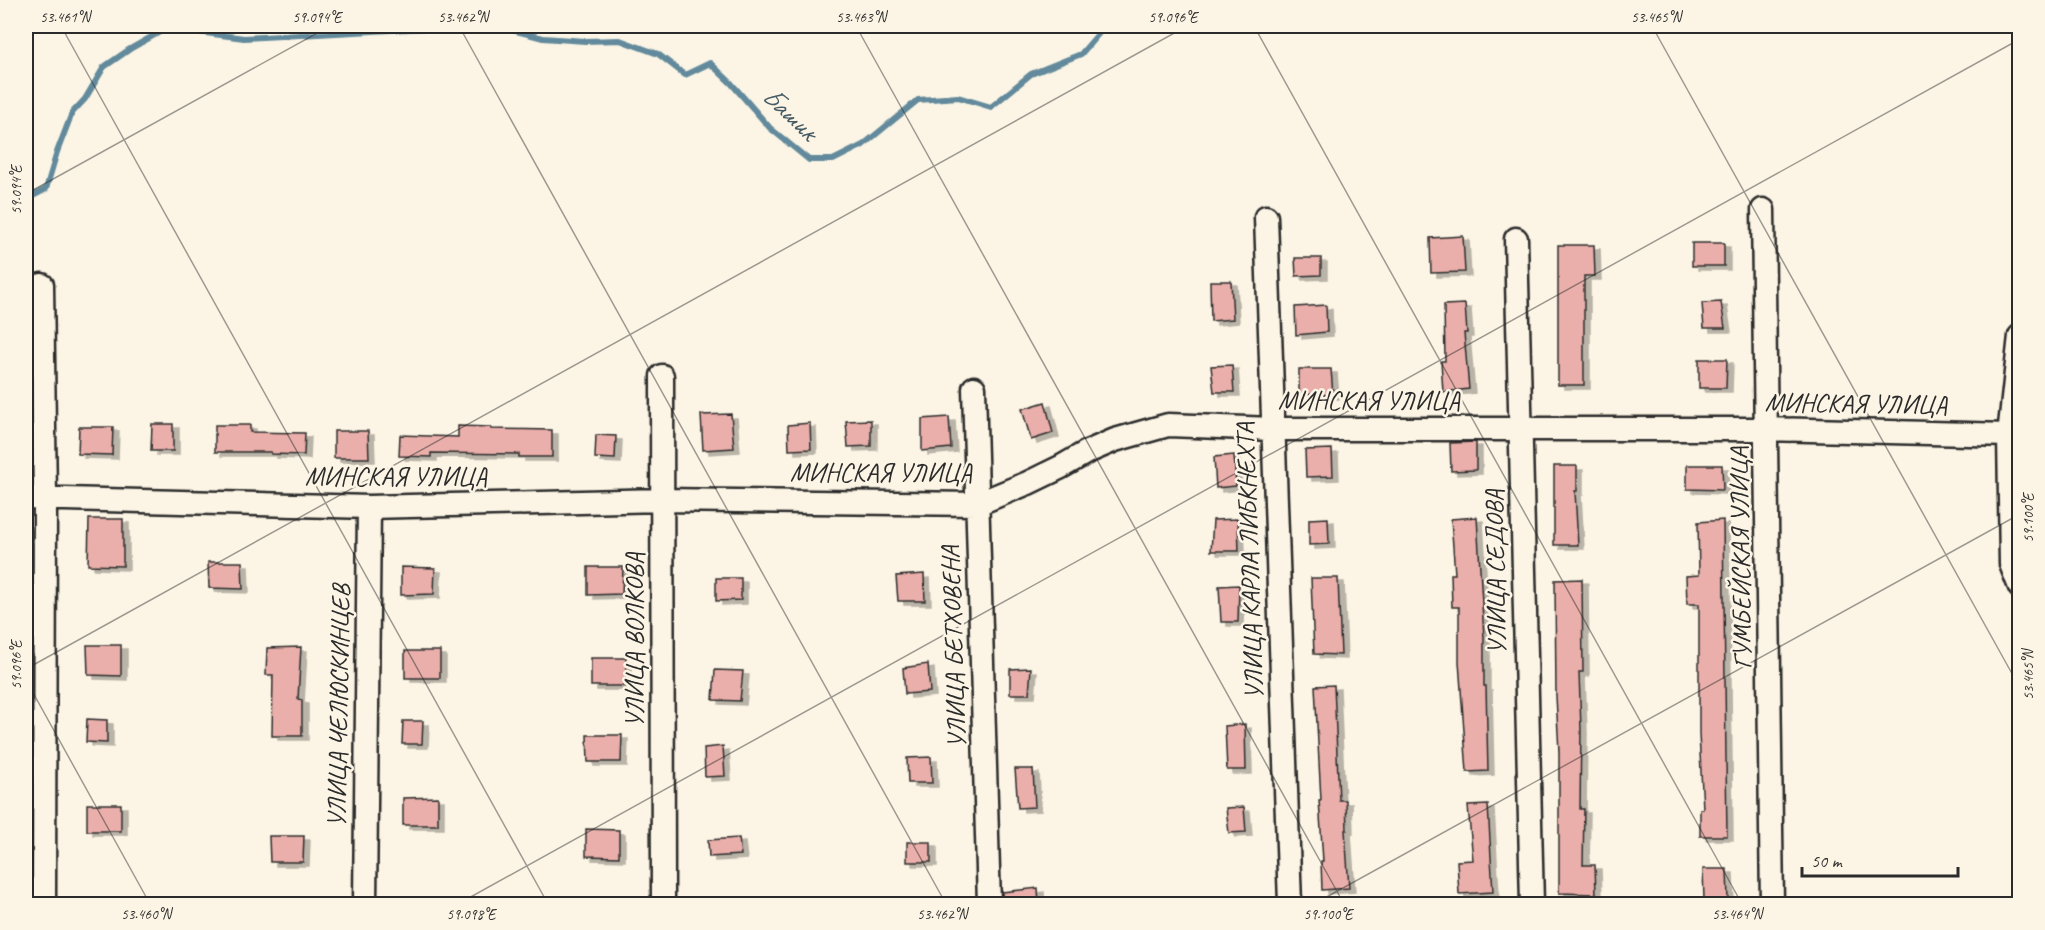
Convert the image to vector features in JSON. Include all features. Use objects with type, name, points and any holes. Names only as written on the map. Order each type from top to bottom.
[{"type":"street","name":"ГУМБЕЙСКАЯ УЛИЦА","points":[[1763,210],[1772,904]]},
{"type":"street","name":"УЛИЦА КАРЛА ЛИБКНЕХТА","points":[[1266,216],[1290,904]]},
{"type":"street","name":"УЛИЦА СЕДОВА","points":[[1516,239],[1532,904]]},
{"type":"street","points":[[42,285],[35,498],[44,904]]},
{"type":"street","points":[[2019,336],[2010,435],[2011,564],[2019,587]]},
{"type":"street","name":"УЛИЦА ВОЛКОВА","points":[[662,376],[663,904]]},
{"type":"street","name":"УЛИЦА БЕТХОВЕНА","points":[[974,388],[989,904]]},
{"type":"street","name":"МИНСКАЯ УЛИЦА","points":[[35,498],[369,507],[662,500],[977,504],[1028,483],[1115,440],[1168,425],[1273,429],[1766,429],[2010,435]]},
{"type":"street","name":"УЛИЦА ЧЕЛЮСКИНЦЕВ","points":[[365,904],[369,507]]},
{"type":"building","points":[[1463,236],[1465,272],[1431,273],[1430,238]]},
{"type":"building","points":[[1692,243],[1724,243],[1724,266],[1692,266]]},
{"type":"building","points":[[1558,245],[1594,245],[1595,276],[1584,276],[1584,385],[1558,385]]},
{"type":"building","points":[[1295,258],[1321,258],[1321,275],[1296,276]]},
{"type":"building","points":[[1210,281],[1231,281],[1233,319],[1211,321]]},
{"type":"building","points":[[1721,302],[1725,328],[1704,328],[1702,303]]},
{"type":"building","points":[[1465,304],[1467,333],[1464,333],[1469,389],[1443,392],[1441,361],[1445,361],[1444,305]]},
{"type":"building","points":[[1326,305],[1327,332],[1296,335],[1295,307]]},
{"type":"building","points":[[1699,359],[1727,359],[1726,388],[1699,388]]},
{"type":"building","points":[[1232,365],[1234,392],[1214,392],[1211,366]]},
{"type":"building","points":[[1299,369],[1331,369],[1333,395],[1299,394]]},
{"type":"building","points":[[1045,402],[1053,433],[1031,440],[1022,409]]},
{"type":"building","points":[[731,414],[734,448],[703,450],[701,415]]},
{"type":"building","points":[[949,417],[951,448],[922,451],[922,419]]},
{"type":"building","points":[[871,420],[871,446],[848,447],[846,421]]},
{"type":"building","points":[[810,423],[811,449],[789,450],[788,425]]},
{"type":"building","points":[[152,424],[173,424],[173,451],[151,451]]},
{"type":"building","points":[[215,425],[250,425],[250,432],[305,433],[304,455],[271,454],[271,452],[215,452]]},
{"type":"building","points":[[458,426],[552,430],[552,457],[519,457],[519,454],[431,453],[431,457],[399,456],[400,435],[458,437]]},
{"type":"building","points":[[79,427],[113,427],[112,455],[78,454]]},
{"type":"building","points":[[334,431],[368,431],[369,458],[334,458]]},
{"type":"building","points":[[596,435],[616,436],[615,459],[595,458]]},
{"type":"building","points":[[1476,442],[1476,470],[1451,471],[1450,443]]},
{"type":"building","points":[[1332,449],[1333,476],[1306,477],[1305,450]]},
{"type":"building","points":[[1234,455],[1236,486],[1216,488],[1214,457]]},
{"type":"building","points":[[1687,465],[1722,465],[1723,490],[1687,489]]},
{"type":"building","points":[[1554,466],[1577,466],[1577,491],[1575,491],[1578,545],[1554,545]]},
{"type":"building","points":[[1477,517],[1488,771],[1467,772],[1459,662],[1459,607],[1452,607],[1451,574],[1455,574],[1451,519]]},
{"type":"building","points":[[1328,518],[1329,544],[1309,545],[1309,519]]},
{"type":"building","points":[[89,519],[123,519],[123,566],[88,565]]},
{"type":"building","points":[[1238,519],[1239,551],[1211,551],[1213,520]]},
{"type":"building","points":[[1723,520],[1727,836],[1700,836],[1700,809],[1703,809],[1699,734],[1699,604],[1687,604],[1686,576],[1699,575],[1698,522]]},
{"type":"building","points":[[208,562],[242,562],[243,589],[209,588]]},
{"type":"building","points":[[401,567],[435,568],[434,594],[401,595]]},
{"type":"building","points":[[588,567],[623,567],[622,594],[588,595]]},
{"type":"building","points":[[924,574],[925,601],[898,601],[896,576]]},
{"type":"building","points":[[716,578],[741,578],[741,600],[716,601]]},
{"type":"building","points":[[1311,578],[1338,578],[1341,655],[1314,654]]},
{"type":"building","points":[[1582,579],[1583,672],[1579,672],[1580,809],[1584,809],[1583,865],[1595,865],[1596,894],[1559,893],[1559,752],[1555,580]]},
{"type":"building","points":[[1239,585],[1238,622],[1221,622],[1219,586]]},
{"type":"building","points":[[87,645],[121,645],[121,676],[88,675]]},
{"type":"building","points":[[301,647],[298,699],[302,700],[302,736],[272,736],[273,675],[266,675],[267,648]]},
{"type":"building","points":[[405,651],[440,651],[440,678],[405,678]]},
{"type":"building","points":[[591,658],[626,658],[626,686],[591,686]]},
{"type":"building","points":[[928,664],[930,692],[905,694],[903,668]]},
{"type":"building","points":[[1031,668],[1029,694],[1010,694],[1010,669]]},
{"type":"building","points":[[715,670],[743,671],[740,701],[713,700]]},
{"type":"building","points":[[1334,685],[1339,800],[1346,800],[1347,830],[1345,830],[1349,888],[1322,890],[1321,861],[1323,861],[1319,800],[1321,800],[1315,686]]},
{"type":"building","points":[[87,719],[107,720],[107,743],[86,742]]},
{"type":"building","points":[[403,721],[423,721],[422,744],[402,744]]},
{"type":"building","points":[[1245,724],[1246,770],[1227,770],[1225,726]]},
{"type":"building","points":[[587,735],[622,735],[621,762],[588,762]]},
{"type":"building","points":[[723,746],[725,776],[705,777],[704,748]]},
{"type":"building","points":[[931,757],[932,783],[908,783],[907,758]]},
{"type":"building","points":[[1015,769],[1033,769],[1035,807],[1018,808]]},
{"type":"building","points":[[438,797],[438,825],[403,825],[403,798]]},
{"type":"building","points":[[87,804],[121,804],[121,831],[87,831]]},
{"type":"building","points":[[1488,805],[1493,892],[1459,894],[1457,861],[1473,860],[1468,806]]},
{"type":"building","points":[[1244,807],[1246,832],[1229,833],[1226,808]]},
{"type":"building","points":[[586,829],[619,830],[619,857],[586,856]]},
{"type":"building","points":[[269,836],[304,836],[303,862],[270,862]]},
{"type":"building","points":[[739,838],[741,855],[709,857],[708,840]]},
{"type":"building","points":[[907,842],[931,842],[931,862],[907,862]]},
{"type":"building","points":[[1703,869],[1727,869],[1728,900],[1704,900]]},
{"type":"building","points":[[1038,888],[1039,904],[1002,904],[1002,892]]},
{"type":"waterway","name":"Башик","points":[[26,198],[46,189],[72,113],[85,99],[104,67],[167,28],[244,38],[465,26]]},
{"type":"waterway","name":"Башик","points":[[497,26],[543,38],[585,41],[620,40],[658,54],[685,75],[710,63],[731,83],[770,128],[809,160],[833,160],[863,145],[918,100],[958,97],[991,107],[1031,74],[1081,54],[1105,26]]}]
